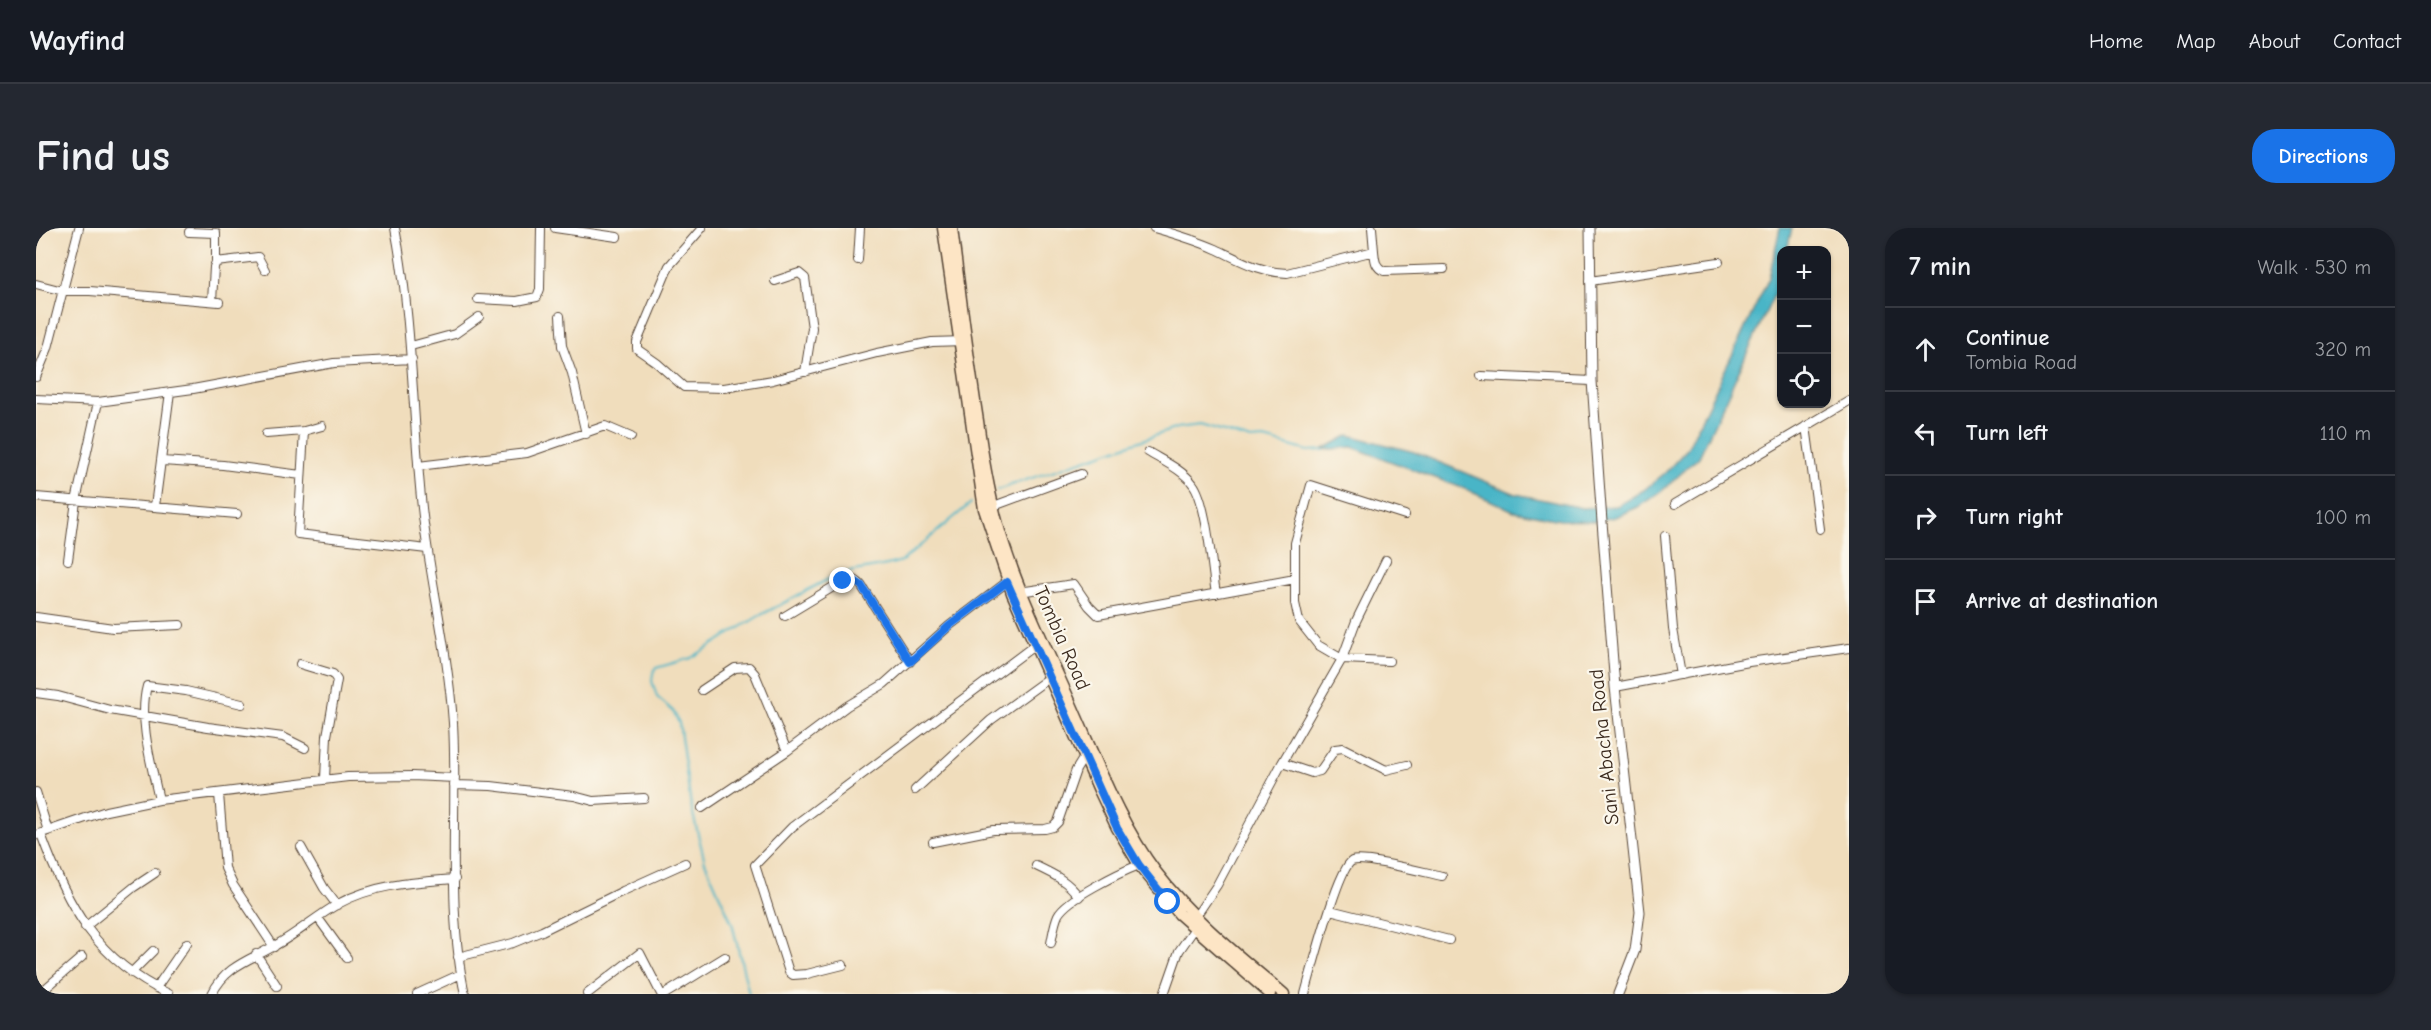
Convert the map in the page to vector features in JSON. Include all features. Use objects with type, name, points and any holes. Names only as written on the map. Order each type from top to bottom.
[{"type":"main road","name":"Tombia Road","points":[[943,228],[988,508],[1007,582],[1016,592],[1130,832],[1194,923],[1270,994]]},
{"type":"main road","name":"Tombia Road","points":[[952,228],[962,341]]},
{"type":"main road","name":"Tombia Road","points":[[988,508],[1008,560],[1016,592],[1035,645],[1117,828],[1139,865],[1168,902],[1284,994]]},
{"type":"street","points":[[36,377],[38,366],[48,348],[79,228]]},
{"type":"street","points":[[395,228],[411,346],[418,466],[428,549],[448,666],[454,782],[458,957],[465,994]]},
{"type":"street","points":[[478,299],[517,302],[537,297],[540,289],[541,228]]},
{"type":"street","points":[[555,228],[617,237]]},
{"type":"street","points":[[702,228],[669,266],[637,342],[637,349],[684,387],[744,386],[877,353],[932,342],[962,341]]},
{"type":"street","points":[[858,260],[860,228]]},
{"type":"street","points":[[1154,228],[1192,239],[1248,265],[1273,272],[1301,271],[1374,251]]},
{"type":"street","points":[[1372,228],[1375,262],[1384,271],[1444,269]]},
{"type":"street","name":"Sani Abacha Road","points":[[1590,228],[1592,381],[1602,522],[1615,687],[1640,912],[1635,950],[1618,994]]},
{"type":"street","points":[[36,284],[63,291],[90,291],[216,302],[214,267],[216,233],[189,232]]},
{"type":"street","points":[[216,262],[258,257],[265,270]]},
{"type":"street","points":[[1590,281],[1719,262]]},
{"type":"street","points":[[776,281],[799,273],[805,278],[812,328],[805,372]]},
{"type":"street","points":[[560,316],[562,346],[572,373],[586,434]]},
{"type":"street","points":[[411,346],[455,334],[479,317]]},
{"type":"street","points":[[36,399],[98,402],[170,392],[334,363],[412,359]]},
{"type":"street","points":[[1481,376],[1592,381]]},
{"type":"street","points":[[155,506],[170,392]]},
{"type":"street","points":[[1675,504],[1758,457],[1849,401]]},
{"type":"street","points":[[69,560],[76,501],[98,402]]},
{"type":"street","points":[[266,434],[304,431],[322,426]]},
{"type":"street","points":[[418,466],[527,453],[605,426],[631,437]]},
{"type":"street","points":[[1806,426],[1820,529]]},
{"type":"street","points":[[304,431],[298,534],[428,549]]},
{"type":"street","points":[[1148,452],[1187,477],[1195,486],[1202,504],[1216,594]]},
{"type":"street","points":[[162,461],[224,465],[301,475]]},
{"type":"street","points":[[988,508],[1081,474]]},
{"type":"street","points":[[1389,661],[1342,659],[1318,645],[1299,621],[1295,603],[1295,543],[1311,485],[1405,515]]},
{"type":"street","points":[[36,497],[237,514]]},
{"type":"street","points":[[1665,536],[1673,629],[1681,675]]},
{"type":"street","points":[[1164,994],[1179,951],[1342,659],[1356,621],[1386,560]]},
{"type":"street","points":[[785,616],[843,581],[850,578],[855,579],[910,662]]},
{"type":"street","points":[[1016,592],[1074,584],[1098,615],[1295,579]]},
{"type":"street","points":[[702,808],[787,751],[847,706],[884,684],[949,626],[1007,582]]},
{"type":"street","points":[[36,617],[113,627],[180,625]]},
{"type":"street","points":[[843,965],[807,974],[793,975],[789,972],[755,865],[792,827],[1035,645]]},
{"type":"street","points":[[1615,687],[1749,662],[1849,648]]},
{"type":"street","points":[[300,664],[333,674],[337,680],[327,736],[324,779]]},
{"type":"street","points":[[702,690],[735,668],[749,667],[755,674],[787,751]]},
{"type":"street","points":[[915,790],[991,720],[1049,678]]},
{"type":"street","points":[[159,800],[151,764],[145,716],[147,686],[242,704]]},
{"type":"street","points":[[36,693],[58,696],[110,710],[283,737],[305,748]]},
{"type":"street","points":[[1282,763],[1312,773],[1320,771],[1335,749],[1343,748],[1386,770],[1407,765]]},
{"type":"street","points":[[933,842],[993,830],[1045,829],[1053,826],[1058,822],[1076,770],[1084,757]]},
{"type":"street","points":[[42,833],[106,811],[159,800],[324,779],[380,776],[574,796],[593,801],[644,798]]},
{"type":"street","points":[[36,792],[42,833],[61,885],[85,927],[97,942],[131,972],[169,994]]},
{"type":"street","points":[[219,794],[225,868],[233,885],[274,947]]},
{"type":"street","points":[[302,847],[324,888],[337,905]]},
{"type":"street","points":[[1305,994],[1330,910],[1345,869],[1351,861],[1382,863],[1442,876]]},
{"type":"street","points":[[458,957],[513,943],[542,931],[685,863]]},
{"type":"street","points":[[1051,943],[1059,913],[1079,897],[1115,875],[1139,865]]},
{"type":"street","points":[[1036,866],[1071,886],[1079,897]]},
{"type":"street","points":[[85,927],[155,873]]},
{"type":"street","points":[[212,994],[224,975],[234,966],[274,947],[337,905],[365,892],[384,887],[455,879]]},
{"type":"street","points":[[1330,910],[1449,940]]},
{"type":"street","points":[[318,918],[347,958]]},
{"type":"street","points":[[156,988],[187,943]]},
{"type":"street","points":[[131,972],[153,951]]},
{"type":"street","points":[[588,994],[640,953],[663,994],[725,957]]},
{"type":"street","points":[[256,954],[277,986]]},
{"type":"street","points":[[39,994],[82,957]]},
{"type":"street","points":[[417,994],[461,974]]},
{"type":"water","points":[[1780,228],[1792,228],[1788,246],[1777,246],[1777,288],[1699,457],[1663,490],[1638,507],[1615,517],[1595,521],[1560,520],[1514,511],[1465,489],[1352,447],[1322,450],[1349,435],[1414,452],[1516,494],[1582,508],[1617,506],[1644,490],[1665,473],[1687,449],[1769,278]]},
{"type":"waterway","points":[[997,490],[1177,428],[1200,425],[1251,440],[1264,439],[1308,451],[1324,450]]},
{"type":"waterway","points":[[749,994],[732,923],[705,862],[691,806],[679,723],[673,711],[657,697],[652,681],[653,673],[656,668],[691,658],[759,616],[838,574],[902,561],[971,503]]},
{"type":"route","points":[[843,581],[850,578],[855,579],[861,585],[910,662],[949,626],[1007,582],[1117,828],[1139,865],[1168,902]]}]
